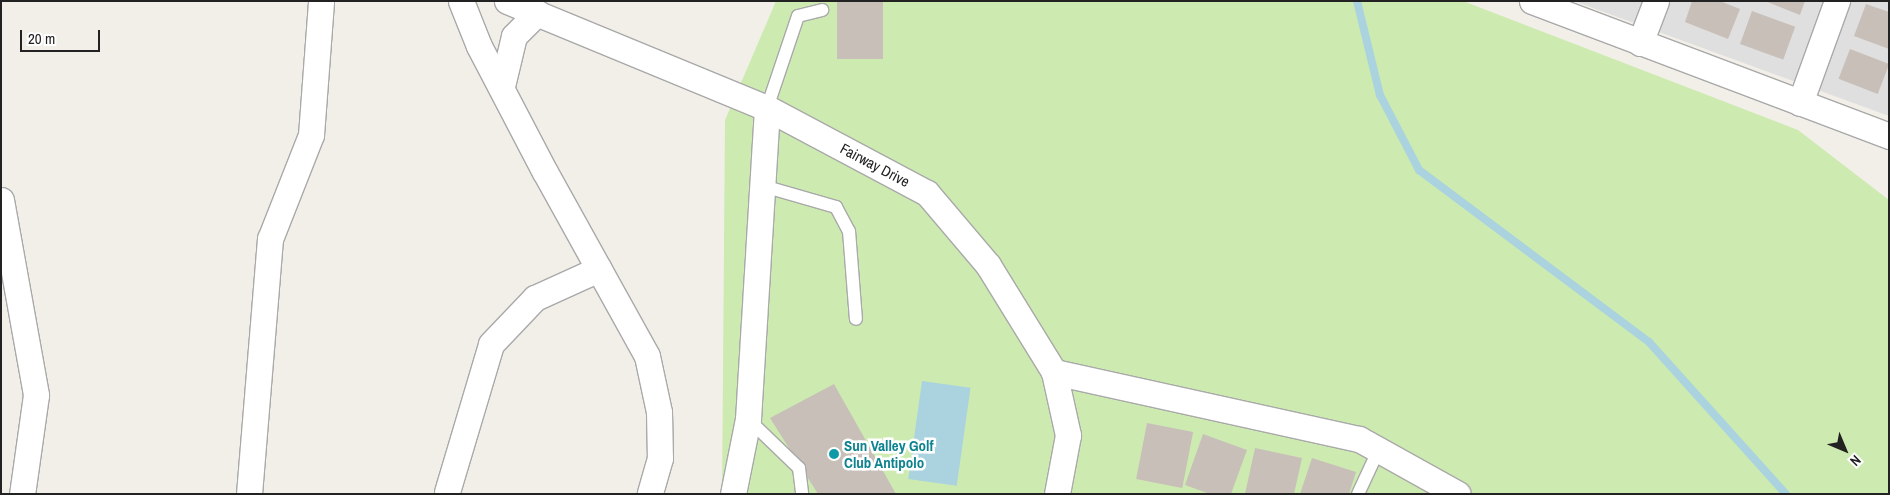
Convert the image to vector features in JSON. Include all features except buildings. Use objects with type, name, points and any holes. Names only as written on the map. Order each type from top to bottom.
[{"type":"street","points":[[249,494],[270,239],[311,135],[321,1]]},
{"type":"street","points":[[461,1],[502,86],[647,356],[659,412],[660,458],[650,494]]},
{"type":"street","name":"Fairway Drive","points":[[507,1],[767,108],[927,193],[988,265],[1054,372],[1068,435],[1057,494]]},
{"type":"street","points":[[1532,1],[1889,136]]},
{"type":"street","points":[[1640,43],[1656,1]]},
{"type":"street","points":[[1800,103],[1837,1]]},
{"type":"street","points":[[502,86],[514,36],[537,13]]},
{"type":"street","points":[[733,494],[748,419],[767,108]]},
{"type":"street","points":[[1,200],[36,395],[22,494]]},
{"type":"street","points":[[447,492],[491,344],[535,298],[599,269]]},
{"type":"street","points":[[1054,372],[1359,439],[1458,494]]},
{"type":"lane","points":[[767,108],[798,16],[822,10]]},
{"type":"lane","points":[[763,186],[836,207],[849,231],[856,319]]},
{"type":"lane","points":[[748,419],[799,468],[802,494]]},
{"type":"lane","points":[[1358,494],[1379,449]]},
{"type":"shaded area","points":[[1574,1],[1889,1],[1889,116]]},
{"type":"green space","points":[[776,1],[1463,1],[1798,130],[1889,200],[1889,494],[722,494],[725,120]]},
{"type":"water","points":[[922,381],[971,388],[957,486],[908,479]]},
{"type":"waterway","points":[[1357,1],[1380,95],[1419,170],[1649,342],[1786,494]]},
{"type":"place","name":"Sun Valley Golf Club Antipolo","points":[[834,454]]}]
